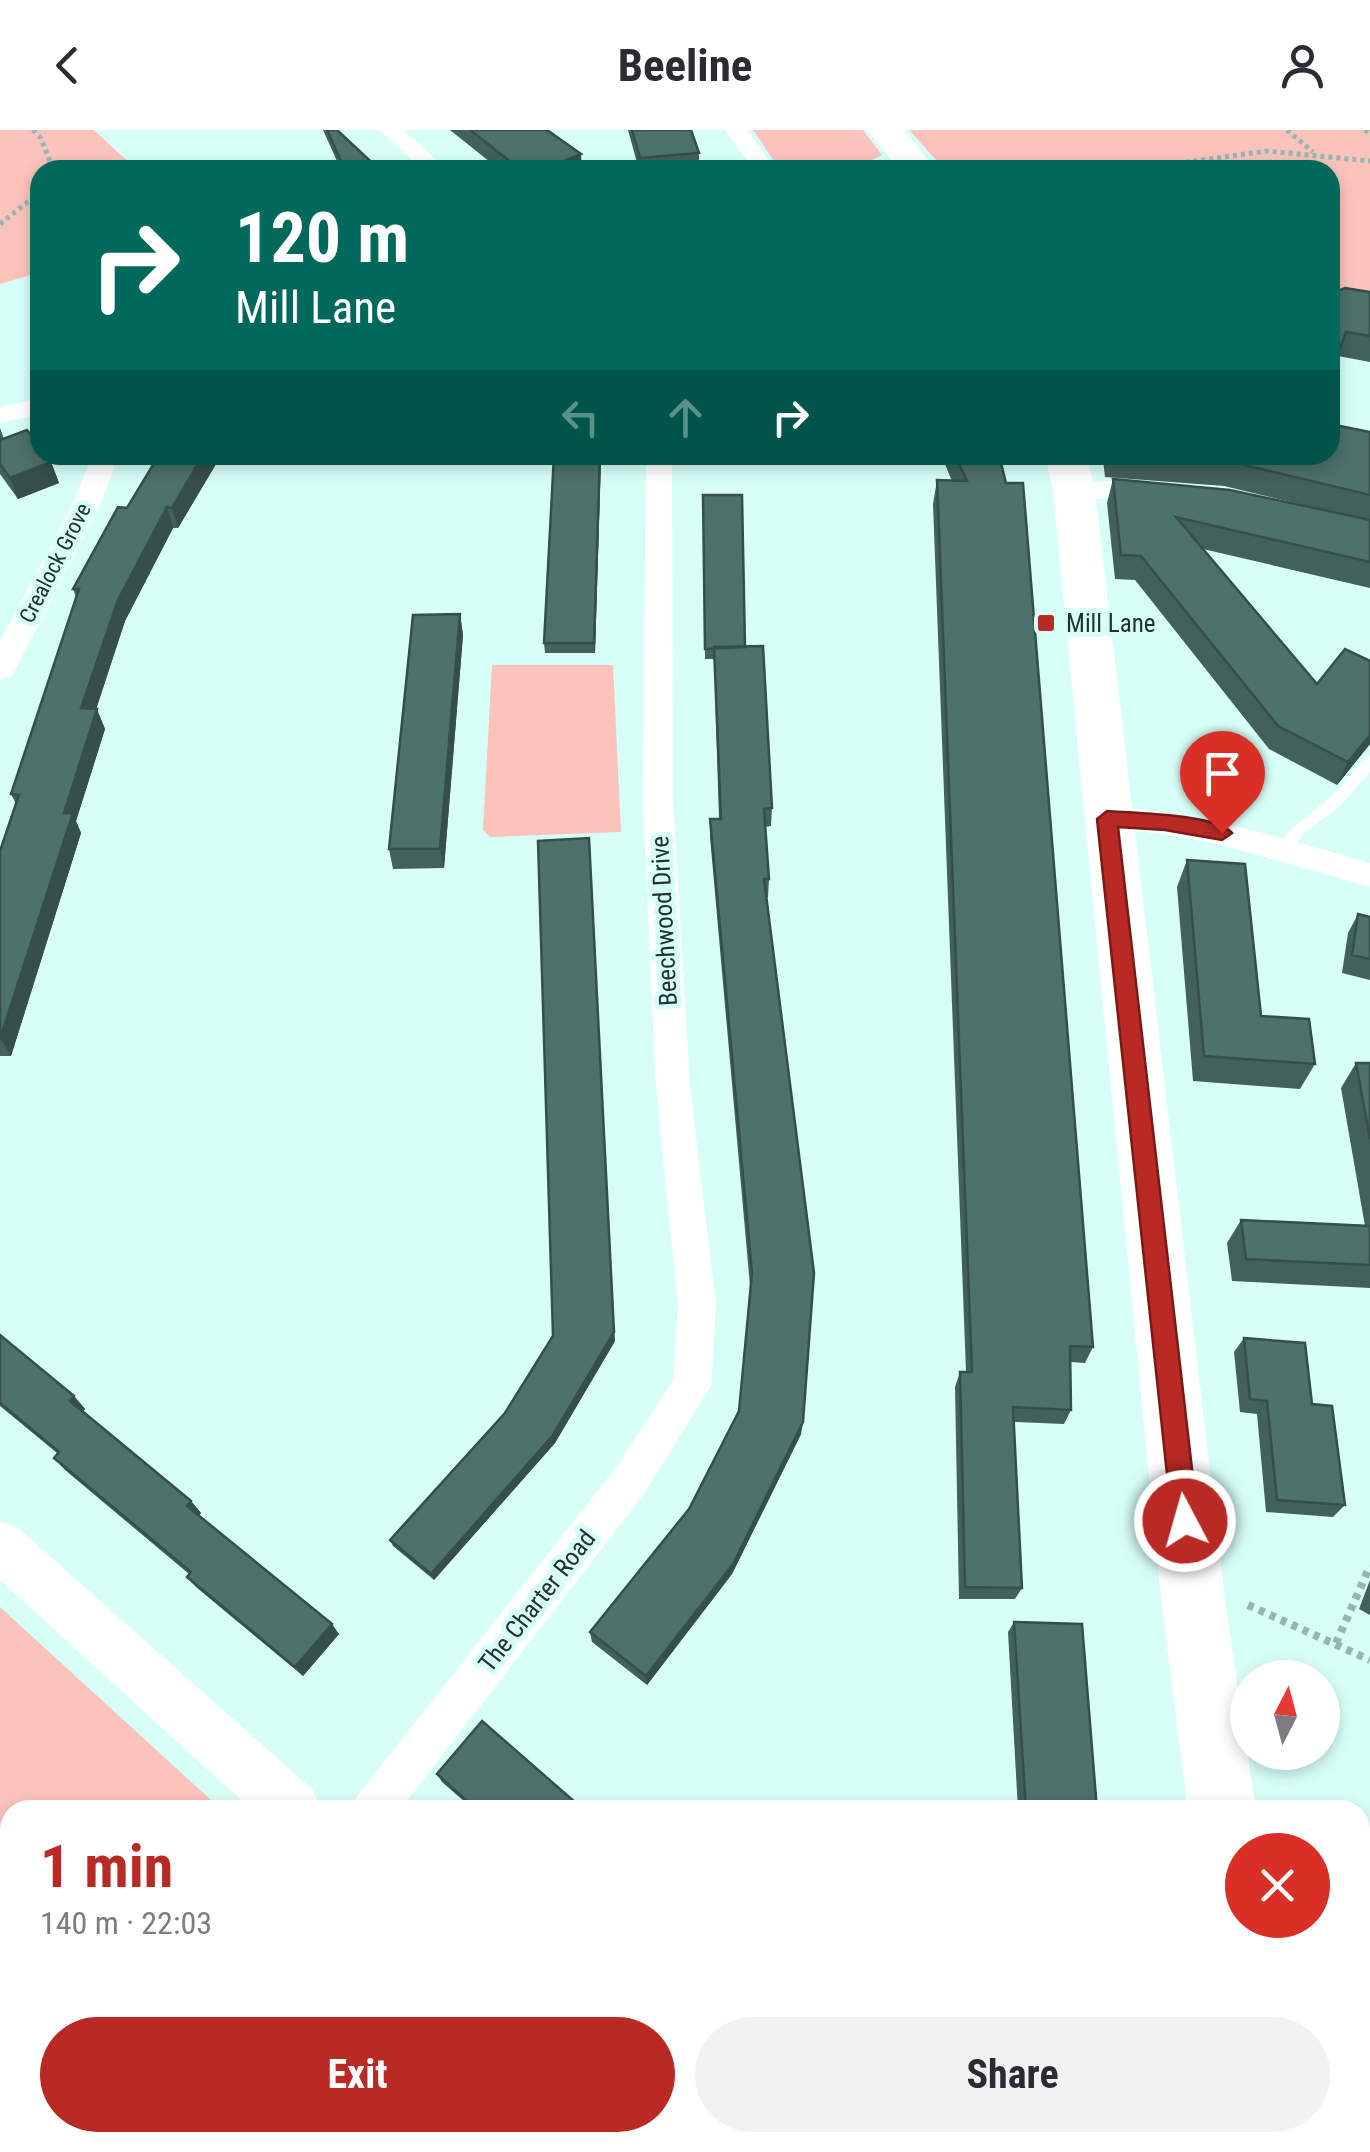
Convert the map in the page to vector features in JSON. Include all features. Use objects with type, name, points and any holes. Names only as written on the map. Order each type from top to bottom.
[{"type":"main road","points":[[885,130],[910,160]]},
{"type":"main road","points":[[1070,473],[1193,1598],[1221,1800]]},
{"type":"street","points":[[390,130],[424,160]]},
{"type":"street","points":[[736,130],[758,160]]},
{"type":"street","points":[[0,416],[30,408]]},
{"type":"street","name":"Crealock Grove","points":[[0,670],[86,506],[102,465]]},
{"type":"street","name":"Beechwood Drive","points":[[659,465],[658,803],[673,1087],[697,1305],[692,1386]]},
{"type":"street","points":[[1070,473],[1122,488],[1188,494]]},
{"type":"street","points":[[1107,819],[1184,826],[1370,875]]},
{"type":"street","name":"The Charter Road","points":[[381,1800],[629,1482],[692,1386]]},
{"type":"street","points":[[0,1546],[282,1800]]},
{"type":"lane","points":[[1283,850],[1299,828],[1334,803],[1370,762]]},
{"type":"path","points":[[33,130],[42,138],[50,160]]},
{"type":"path","points":[[1287,130],[1315,153]]},
{"type":"path","points":[[1202,160],[1267,151],[1370,161]]},
{"type":"path","points":[[0,224],[30,200]]},
{"type":"path","points":[[1336,1643],[1370,1566]]},
{"type":"path","points":[[1232,1602],[1255,1606],[1370,1660]]},
{"type":"shaded area","points":[[0,130],[94,130],[126,160],[30,160],[30,275],[0,284]]},
{"type":"shaded area","points":[[753,130],[863,130],[882,155],[872,160],[773,160]]},
{"type":"shaded area","points":[[909,130],[1370,130],[1370,301],[1340,295],[1340,160],[936,160]]},
{"type":"shaded area","points":[[492,665],[613,665],[621,832],[490,837],[483,830]]},
{"type":"shaded area","points":[[0,1607],[211,1800],[0,1800]]},
{"type":"building","points":[[327,130],[337,130],[369,160],[340,160]]},
{"type":"building","points":[[470,130],[547,130],[581,154],[566,160],[508,160]]},
{"type":"building","points":[[632,130],[691,130],[699,153],[640,158]]},
{"type":"building","points":[[1340,290],[1370,292],[1370,336],[1346,332],[1340,348]]},
{"type":"building","points":[[1340,426],[1370,432],[1370,495],[1245,465],[1340,465]]},
{"type":"building","points":[[27,430],[30,465],[43,465],[10,478],[0,464],[0,440]]},
{"type":"building","points":[[153,465],[197,465],[172,508],[167,507],[118,600],[81,708],[97,709],[64,813],[73,813],[0,1039],[0,851],[19,795],[11,794],[79,589],[73,589],[118,507],[127,508]]},
{"type":"building","points":[[553,465],[600,465],[594,643],[544,643]]},
{"type":"building","points":[[960,465],[1002,465],[1006,483],[1023,483],[1093,1347],[1070,1346],[1071,1410],[1013,1407],[1022,1588],[965,1587],[960,1372],[972,1372],[937,480],[967,481]]},
{"type":"building","points":[[1113,479],[1230,490],[1370,520],[1370,562],[1176,517],[1317,684],[1345,649],[1370,661],[1370,735],[1348,762],[1278,726],[1141,556],[1121,555]]},
{"type":"building","points":[[703,495],[742,495],[745,647],[705,649]]},
{"type":"building","points":[[460,614],[440,849],[389,849],[413,615]]},
{"type":"building","points":[[763,646],[772,808],[764,809],[769,879],[764,879],[814,1273],[803,1422],[733,1564],[646,1676],[590,1632],[689,1509],[739,1411],[752,1273],[710,819],[721,819],[714,647]]},
{"type":"building","points":[[589,838],[614,1332],[553,1435],[431,1574],[390,1540],[505,1413],[553,1336],[538,841]]},
{"type":"building","points":[[1187,860],[1245,864],[1261,1016],[1309,1019],[1315,1064],[1204,1056]]},
{"type":"building","points":[[1358,914],[1370,917],[1370,959],[1352,955]]},
{"type":"building","points":[[1356,1063],[1370,1063],[1370,1139]]},
{"type":"building","points":[[1241,1220],[1370,1226],[1370,1265],[1246,1259]]},
{"type":"building","points":[[0,1335],[74,1396],[70,1401],[191,1501],[187,1506],[332,1624],[295,1667],[187,1577],[191,1572],[54,1458],[59,1452],[0,1403]]},
{"type":"building","points":[[1244,1338],[1305,1343],[1312,1404],[1332,1406],[1345,1505],[1277,1500],[1267,1401],[1250,1399]]},
{"type":"building","points":[[1014,1622],[1082,1624],[1096,1800],[1025,1800]]},
{"type":"building","points":[[482,1721],[573,1800],[466,1800],[437,1774]]},
{"type":"place","name":"Mill Lane","points":[[1046,623]]},
{"type":"route","points":[[1185,1521],[1107,819],[1165,822],[1222,833]]}]
